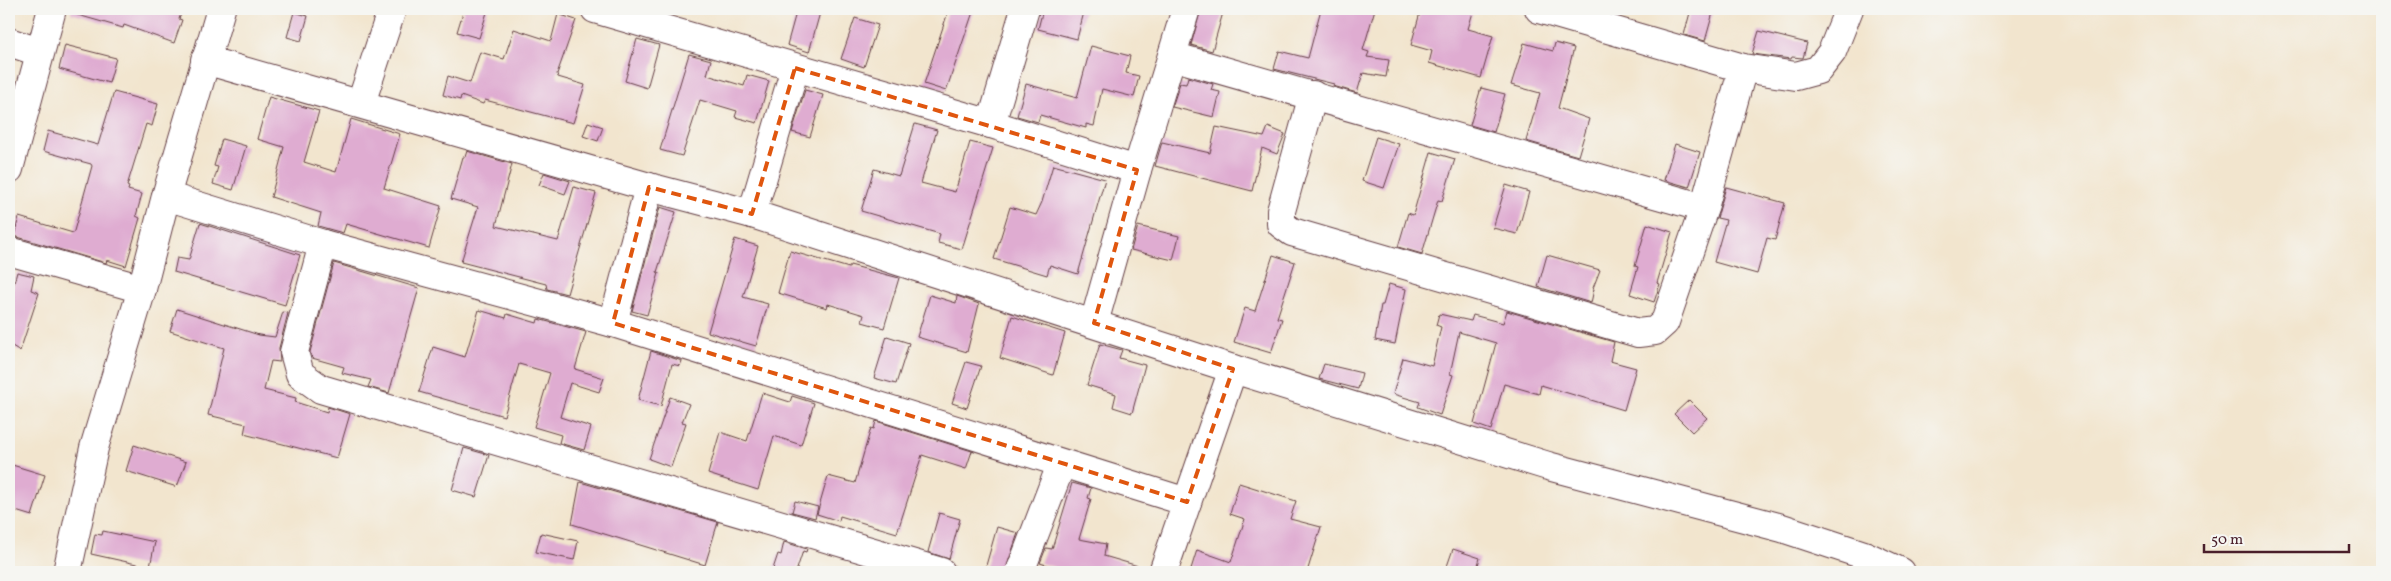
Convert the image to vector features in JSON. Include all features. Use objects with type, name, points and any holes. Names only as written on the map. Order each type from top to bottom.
[{"type":"street","points":[[9,170],[52,9]]},
{"type":"street","points":[[67,572],[94,448],[142,289],[166,196],[221,9]]},
{"type":"street","points":[[361,103],[392,9]]},
{"type":"street","points":[[595,9],[990,124],[1137,170]]},
{"type":"street","points":[[990,124],[1025,9]]},
{"type":"street","points":[[1094,323],[1137,170],[1186,9]]},
{"type":"street","points":[[1539,9],[1743,68],[1796,76],[1818,70],[1832,52],[1849,9]]},
{"type":"street","points":[[9,42],[39,52]]},
{"type":"street","points":[[1172,56],[1704,208]]},
{"type":"street","points":[[205,60],[361,103],[649,187],[752,214],[1233,369],[1548,466],[1782,528],[1864,556],[1901,572]]},
{"type":"street","points":[[752,214],[795,68]]},
{"type":"street","points":[[1313,95],[1281,211],[1281,224],[1292,232],[1638,333],[1655,331],[1665,322],[1704,208],[1743,68]]},
{"type":"street","points":[[613,323],[649,187]]},
{"type":"street","points":[[166,196],[323,244],[613,323],[1061,465],[1186,502]]},
{"type":"street","points":[[323,244],[294,352],[300,374],[321,390],[941,572]]},
{"type":"street","points":[[9,251],[142,289]]},
{"type":"street","points":[[1163,572],[1233,369]]},
{"type":"street","points":[[1020,572],[1061,465]]},
{"type":"highlighted area","points":[[795,68],[1137,170],[1094,323],[1233,369],[1187,502],[613,323],[649,187],[752,214]]},
{"type":"building","points":[[72,9],[183,9],[179,19],[182,20],[174,43],[124,25],[123,28],[71,13]]},
{"type":"building","points":[[464,9],[488,9],[479,38],[457,32]]},
{"type":"building","points":[[797,9],[821,9],[809,52],[787,45]]},
{"type":"building","points":[[949,9],[974,9],[946,91],[924,84]]},
{"type":"building","points":[[1043,9],[1073,9],[1084,12],[1077,39],[1038,29]]},
{"type":"building","points":[[1201,9],[1224,9],[1212,51],[1191,45]]},
{"type":"building","points":[[1321,9],[1375,9],[1363,50],[1369,52],[1367,57],[1389,60],[1386,77],[1363,73],[1357,93],[1333,86],[1334,84],[1274,69],[1279,51],[1308,58]]},
{"type":"building","points":[[1421,9],[1474,9],[1468,29],[1493,36],[1481,78],[1429,63],[1432,51],[1411,45]]},
{"type":"building","points":[[1691,9],[1714,9],[1705,41],[1684,35]]},
{"type":"building","points":[[294,12],[308,16],[301,41],[287,37]]},
{"type":"building","points":[[558,14],[576,20],[557,74],[558,77],[585,85],[573,123],[485,100],[483,104],[461,96],[460,100],[443,95],[448,76],[470,83],[480,52],[504,59],[514,29],[551,41]]},
{"type":"building","points":[[855,18],[878,25],[864,67],[841,59]]},
{"type":"building","points":[[1759,31],[1807,43],[1803,58],[1792,57],[1791,59],[1752,54]]},
{"type":"building","points":[[637,39],[659,45],[647,88],[625,81]]},
{"type":"building","points":[[1524,43],[1553,51],[1555,43],[1574,48],[1558,108],[1589,119],[1578,156],[1526,141],[1540,93],[1511,85]]},
{"type":"building","points":[[65,45],[116,58],[109,83],[59,69]]},
{"type":"building","points":[[1091,46],[1130,56],[1126,73],[1139,76],[1134,97],[1102,89],[1094,126],[1086,124],[1086,128],[1040,115],[1038,122],[1017,116],[1026,84],[1077,98]]},
{"type":"building","points":[[689,54],[711,60],[707,75],[744,86],[747,75],[769,81],[757,123],[735,117],[737,111],[700,100],[682,156],[660,150]]},
{"type":"building","points":[[1188,77],[1213,84],[1211,90],[1220,92],[1214,117],[1172,107],[1180,83],[1186,84]]},
{"type":"building","points":[[1481,88],[1505,94],[1494,132],[1470,125]]},
{"type":"building","points":[[805,90],[823,95],[810,137],[792,132]]},
{"type":"building","points":[[114,92],[158,104],[152,126],[146,124],[127,186],[129,187],[128,190],[142,194],[136,216],[140,218],[126,266],[107,260],[106,263],[14,236],[19,217],[73,233],[92,166],[91,164],[43,151],[48,131],[98,145]]},
{"type":"building","points":[[269,97],[319,111],[304,162],[336,172],[351,119],[400,134],[384,188],[441,206],[429,248],[346,224],[343,233],[318,226],[321,213],[271,197],[284,147],[257,139]]},
{"type":"building","points":[[588,122],[603,127],[598,141],[583,136]]},
{"type":"building","points":[[915,124],[937,130],[921,183],[955,192],[970,142],[993,148],[962,249],[938,243],[940,234],[861,211],[874,169],[899,176]]},
{"type":"building","points":[[1216,127],[1264,137],[1268,127],[1285,134],[1277,154],[1262,148],[1252,191],[1155,166],[1162,142],[1210,153]]},
{"type":"building","points":[[1376,137],[1399,144],[1384,188],[1362,181]]},
{"type":"building","points":[[222,139],[246,146],[233,190],[213,184],[218,167],[214,166]]},
{"type":"building","points":[[1675,144],[1700,152],[1689,187],[1664,180]]},
{"type":"building","points":[[467,151],[512,164],[496,226],[558,241],[574,187],[596,193],[567,294],[547,289],[546,284],[461,262],[478,207],[451,199],[463,157],[465,157]]},
{"type":"building","points":[[1431,152],[1455,159],[1442,201],[1438,200],[1422,254],[1398,247],[1408,213],[1413,215]]},
{"type":"building","points":[[1053,165],[1105,179],[1078,274],[1050,265],[1047,275],[994,259],[1010,207],[1036,215]]},
{"type":"building","points":[[544,173],[570,181],[565,194],[539,185]]},
{"type":"building","points":[[1506,185],[1529,192],[1517,234],[1493,228]]},
{"type":"building","points":[[1726,187],[1785,203],[1775,240],[1767,238],[1757,274],[1714,262],[1726,220],[1717,218]]},
{"type":"building","points":[[660,207],[676,212],[657,272],[659,273],[647,315],[632,311]]},
{"type":"building","points":[[200,223],[300,255],[285,305],[174,272],[177,258],[189,260]]},
{"type":"building","points":[[1647,224],[1672,232],[1657,283],[1660,284],[1654,302],[1630,294],[1638,267],[1635,266]]},
{"type":"building","points":[[1138,226],[1179,236],[1173,260],[1131,250]]},
{"type":"building","points":[[735,239],[758,246],[743,297],[768,304],[756,346],[708,332]]},
{"type":"building","points":[[790,251],[849,268],[850,265],[899,278],[884,328],[862,322],[864,315],[828,304],[827,308],[778,293]]},
{"type":"building","points":[[1273,255],[1295,262],[1277,318],[1282,319],[1271,353],[1234,342],[1245,308],[1255,311]]},
{"type":"building","points":[[1547,255],[1600,270],[1593,288],[1591,303],[1538,287]]},
{"type":"building","points":[[334,263],[419,288],[389,393],[368,387],[371,380],[342,373],[344,367],[312,358],[310,352]]},
{"type":"building","points":[[17,272],[34,276],[31,290],[39,293],[20,351],[9,344],[9,301]]},
{"type":"building","points":[[1389,284],[1406,289],[1395,344],[1375,340],[1381,305],[1383,305]]},
{"type":"building","points":[[930,295],[956,303],[957,296],[979,304],[967,352],[917,337]]},
{"type":"building","points":[[177,309],[259,335],[275,337],[283,312],[288,313],[279,348],[280,362],[271,361],[264,390],[296,398],[295,402],[327,412],[328,407],[350,414],[337,458],[244,434],[246,424],[208,415],[224,348],[170,331]]},
{"type":"building","points":[[479,310],[506,318],[507,314],[537,323],[538,319],[586,332],[575,369],[604,378],[599,392],[570,383],[560,417],[591,427],[584,450],[559,443],[561,435],[534,427],[550,373],[519,364],[504,416],[419,392],[433,347],[465,357]]},
{"type":"building","points":[[1507,311],[1614,342],[1610,361],[1636,368],[1624,410],[1541,385],[1539,394],[1504,384],[1491,430],[1474,424],[1496,343],[1459,332],[1450,374],[1453,375],[1440,415],[1418,407],[1420,402],[1393,394],[1403,358],[1432,366],[1441,327],[1436,325],[1439,314],[1471,321],[1473,315],[1503,323]]},
{"type":"building","points":[[1012,316],[1065,333],[1053,375],[1000,358]]},
{"type":"building","points":[[887,336],[909,343],[896,384],[874,378]]},
{"type":"building","points":[[1100,344],[1122,350],[1119,358],[1145,365],[1132,413],[1113,407],[1116,394],[1087,385]]},
{"type":"building","points":[[651,351],[682,361],[680,366],[672,364],[661,406],[638,400]]},
{"type":"building","points":[[966,362],[981,366],[967,408],[952,403]]},
{"type":"building","points":[[1324,364],[1362,373],[1358,389],[1319,379]]},
{"type":"building","points":[[762,393],[790,402],[792,396],[814,403],[801,445],[774,436],[758,490],[708,474],[720,432],[747,441]]},
{"type":"building","points":[[670,397],[689,404],[682,422],[686,423],[671,467],[649,459]]},
{"type":"building","points":[[1689,400],[1707,418],[1692,432],[1674,414]]},
{"type":"building","points":[[876,421],[972,451],[966,469],[922,455],[897,533],[840,516],[839,521],[817,514],[828,476],[855,483],[871,428],[874,429]]},
{"type":"building","points":[[134,445],[186,462],[177,487],[126,471]]},
{"type":"building","points":[[464,448],[489,455],[476,497],[452,490]]},
{"type":"building","points":[[9,464],[45,475],[32,516],[9,509]]},
{"type":"building","points":[[580,482],[718,522],[705,565],[572,524]]},
{"type":"building","points":[[1072,483],[1091,488],[1088,498],[1091,499],[1079,539],[1106,544],[1104,556],[1145,568],[1144,572],[1071,572],[1040,563],[1046,548],[1052,549]]},
{"type":"building","points":[[1239,483],[1296,501],[1290,519],[1321,527],[1307,572],[1190,572],[1197,550],[1231,562],[1245,519],[1230,514]]},
{"type":"building","points":[[795,501],[818,507],[815,518],[792,512]]},
{"type":"building","points":[[939,513],[960,519],[949,559],[928,552]]},
{"type":"building","points":[[997,527],[1018,533],[1005,572],[985,569]]},
{"type":"building","points":[[103,531],[155,542],[150,567],[91,554],[95,534],[102,535]]},
{"type":"building","points":[[541,533],[578,541],[574,560],[536,552]]},
{"type":"building","points":[[784,542],[807,549],[806,552],[803,551],[796,572],[772,572],[778,554],[781,555]]},
{"type":"building","points":[[1453,549],[1480,558],[1476,572],[1445,572]]}]
